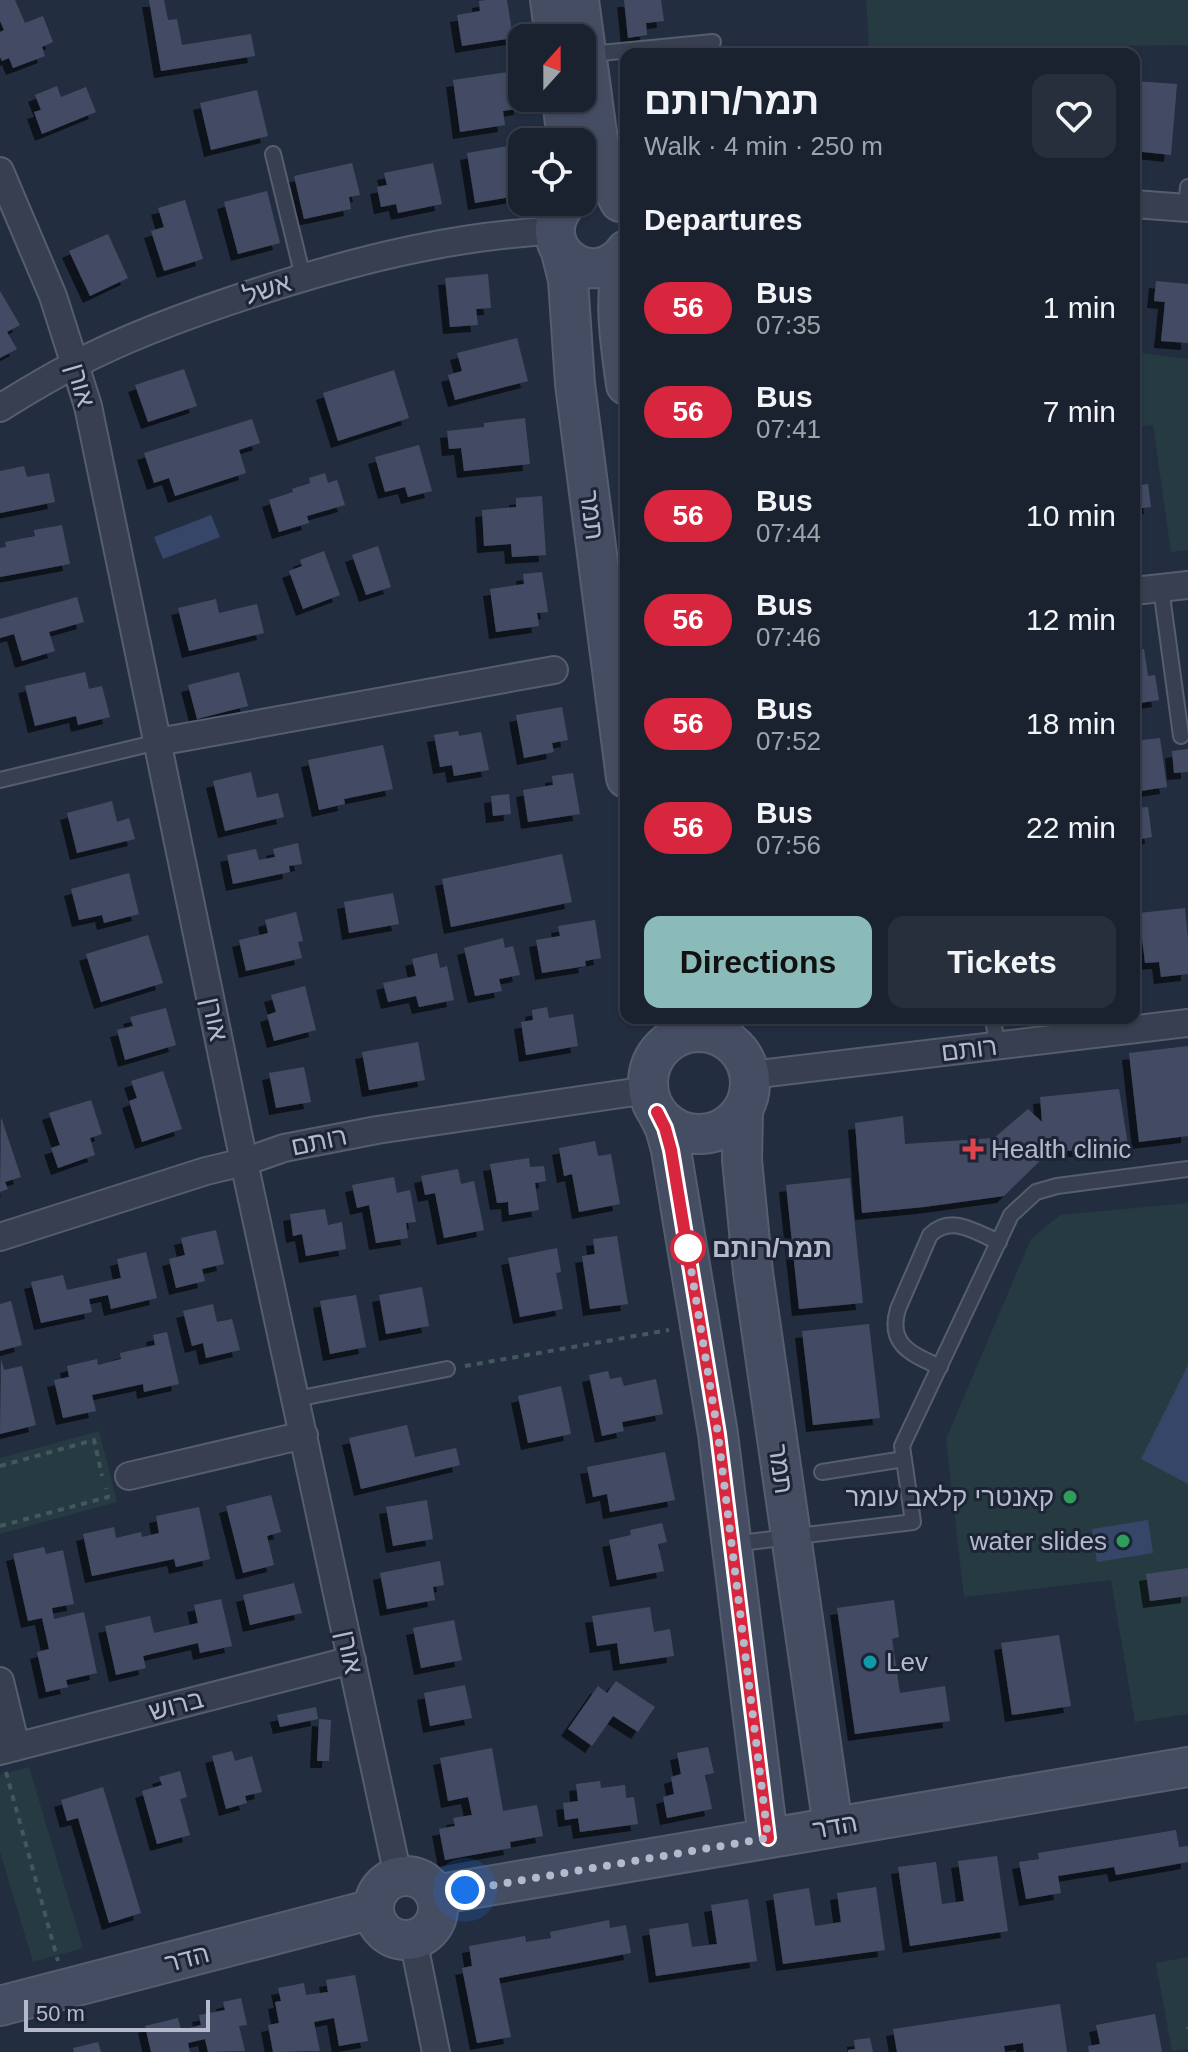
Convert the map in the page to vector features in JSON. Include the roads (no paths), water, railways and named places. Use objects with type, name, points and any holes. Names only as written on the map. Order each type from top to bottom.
[{"type":"street","points":[[550,0],[560,24]]},
{"type":"street","points":[[574,24],[579,0]]},
{"type":"street","points":[[589,112],[609,180],[620,200]]},
{"type":"street","name":"אורן","points":[[0,171],[53,296],[90,416],[244,1162],[398,1876]]},
{"type":"street","points":[[596,194],[607,194],[620,204]]},
{"type":"street","points":[[1140,204],[1187,201]]},
{"type":"street","name":"אשל","points":[[0,408],[76,364],[197,313],[303,277],[398,252],[506,234],[562,216]]},
{"type":"street","points":[[565,216],[572,262],[594,268],[609,265],[620,257]]},
{"type":"street","name":"תמר","points":[[565,216],[575,384],[620,732]]},
{"type":"street","points":[[620,273],[620,334]]},
{"type":"street","points":[[1140,590],[1188,585]]},
{"type":"street","points":[[158,742],[554,670]]},
{"type":"street","name":"רותם","points":[[737,1062],[997,1045],[1188,1023]]},
{"type":"street","points":[[655,1024],[652,1089],[669,1143],[701,1324],[718,1434],[768,1838]]},
{"type":"street","points":[[708,1032],[727,1039],[737,1062],[729,1125],[701,1134],[681,1131],[664,1120],[652,1089],[656,1055],[670,1041],[688,1033],[708,1032]]},
{"type":"street","name":"תמר","points":[[737,1062],[746,1214],[833,1827]]},
{"type":"street","name":"רותם","points":[[0,1237],[284,1148],[377,1130],[652,1089]]},
{"type":"street","points":[[129,1476],[304,1435]]},
{"type":"street","name":"ברוש","points":[[5,1750],[352,1660]]},
{"type":"street","points":[[0,1681],[5,1750]]},
{"type":"street","name":"הדר","points":[[435,1895],[1188,1767]]},
{"type":"street","points":[[398,1876],[417,1878],[428,1884],[435,1895],[438,1907],[436,1919],[429,1930],[413,1939],[388,1935],[379,1926],[373,1909],[379,1890],[387,1881],[398,1876]]},
{"type":"street","name":"הדר","points":[[0,2006],[373,1909]]},
{"type":"street","points":[[413,1939],[436,2052]]},
{"type":"lane","points":[[596,45],[713,42]]},
{"type":"lane","points":[[273,154],[303,277]]},
{"type":"lane","points":[[1161,588],[1181,736]]},
{"type":"lane","points":[[0,780],[158,742]]},
{"type":"lane","points":[[994,1024],[997,1045]]},
{"type":"lane","points":[[732,1544],[913,1522],[902,1446],[1011,1215],[1036,1192],[1057,1186],[1188,1169]]},
{"type":"lane","points":[[940,1367],[906,1350],[895,1330],[898,1309],[930,1235],[938,1227],[958,1225],[999,1242]]},
{"type":"lane","points":[[296,1399],[447,1369]]},
{"type":"lane","points":[[822,1472],[904,1459]]},
{"type":"water","points":[[211,515],[220,537],[163,559],[154,537]]},
{"type":"water","points":[[1188,1365],[1188,1484],[1141,1459]]},
{"type":"water","name":"water slides","points":[[1148,1520],[1153,1553],[1097,1562],[1092,1529]]},
{"type":"place","name":"Health clinic","points":[[973,1149]]},
{"type":"place","name":"תמר/רותם","points":[[688,1248]]},
{"type":"place","name":"קאנטרי קלאב עומר","points":[[1070,1497]]},
{"type":"place","name":"water slides","points":[[1123,1541]]},
{"type":"place","name":"Lev","points":[[870,1662]]}]
